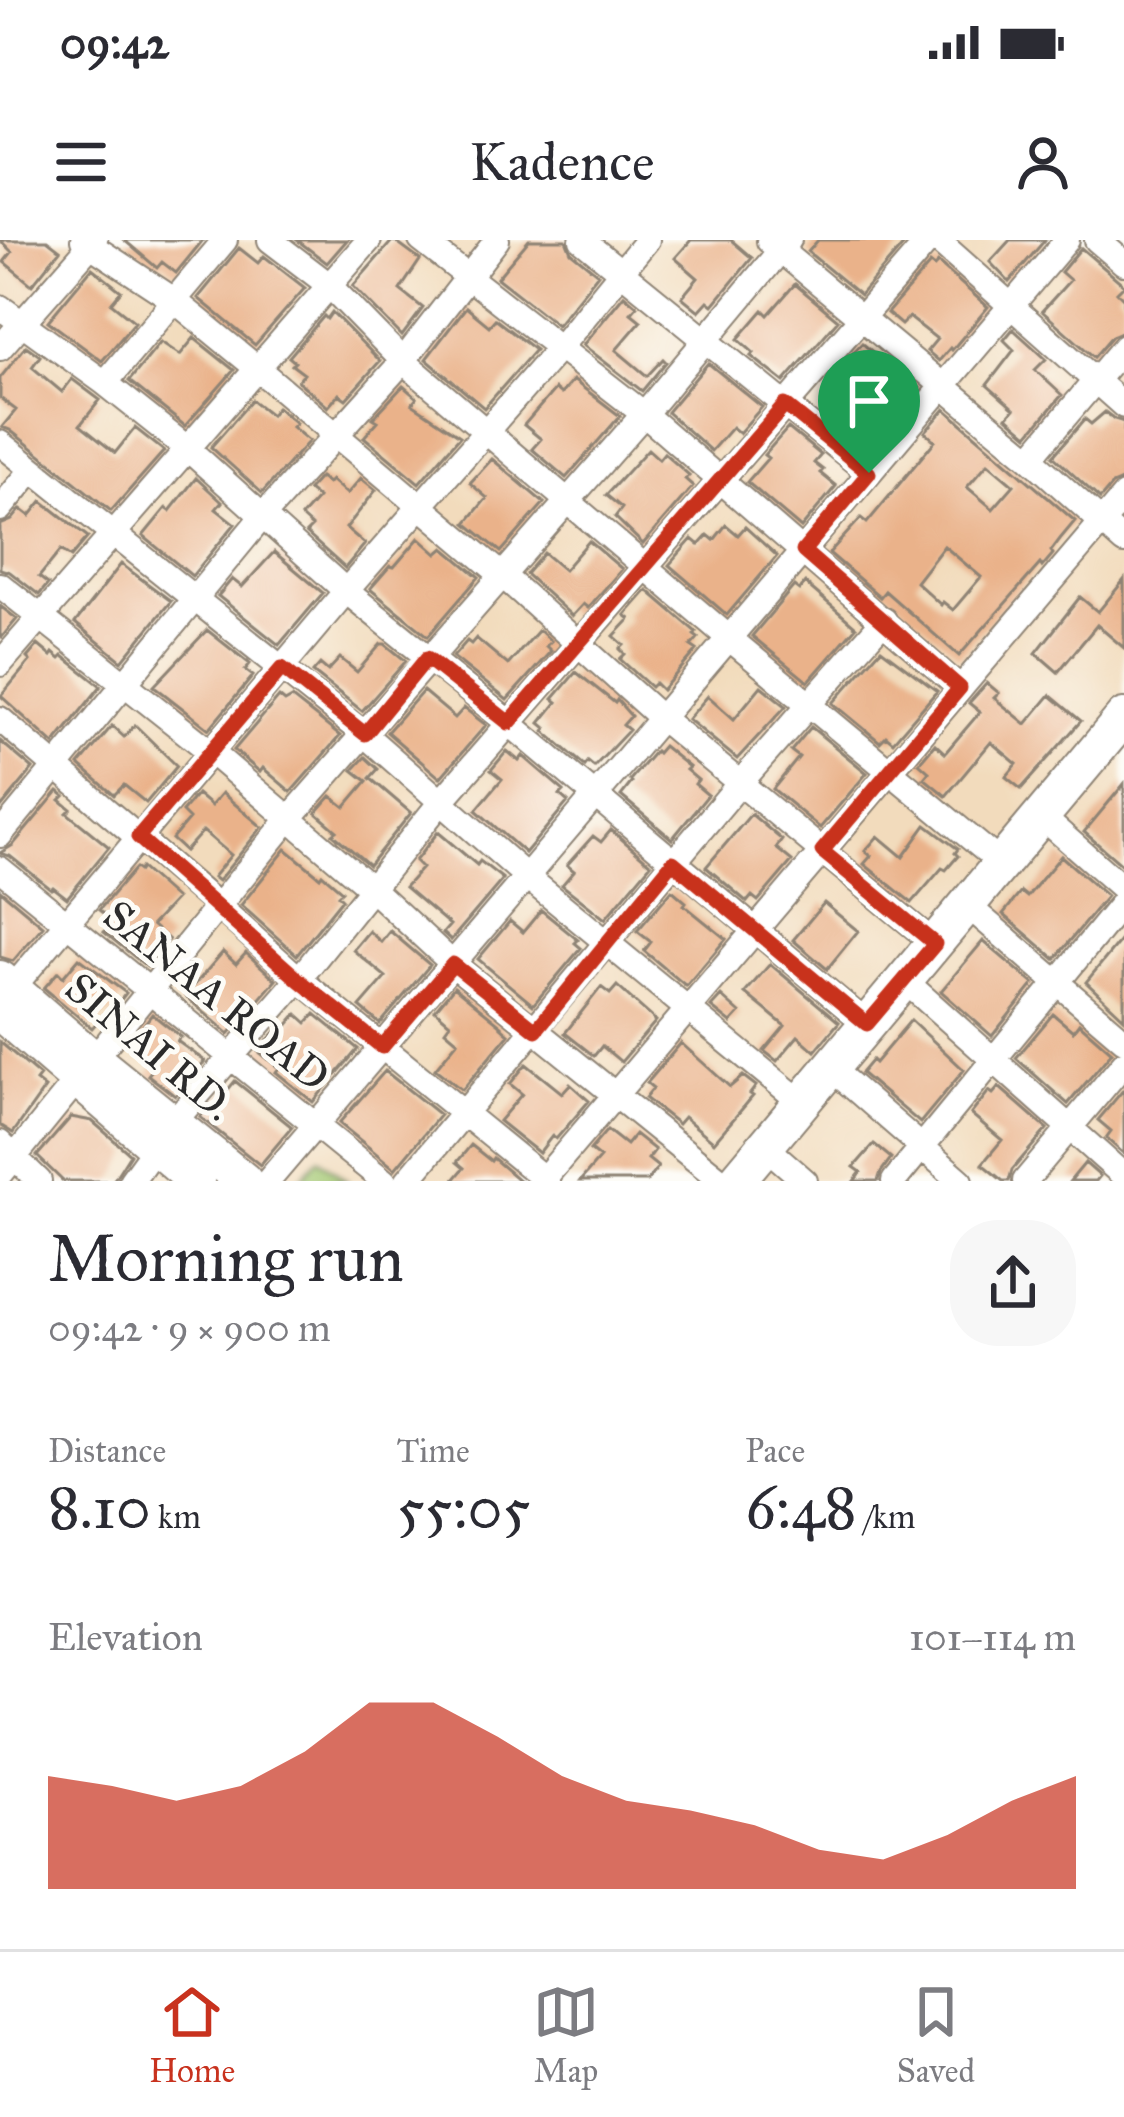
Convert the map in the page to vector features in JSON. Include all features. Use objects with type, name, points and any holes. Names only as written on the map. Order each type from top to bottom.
[{"type":"street","points":[[105,383],[225,240]]},
{"type":"street","points":[[270,240],[329,285],[404,361],[568,501],[1002,863]]},
{"type":"street","points":[[0,664],[369,240]]},
{"type":"street","points":[[421,240],[644,414],[960,688]]},
{"type":"street","points":[[0,835],[262,517],[404,361],[496,240]]},
{"type":"street","points":[[582,240],[869,473]]},
{"type":"street","points":[[196,1181],[165,1136],[3,996],[647,240]]},
{"type":"street","points":[[131,1181],[440,803],[933,240],[1124,406]]},
{"type":"street","points":[[268,1181],[1067,240]]},
{"type":"street","points":[[1097,240],[1124,263]]},
{"type":"street","points":[[0,348],[89,242],[174,300],[258,369],[502,575],[662,718],[935,944]]},
{"type":"street","points":[[39,1181],[5,1158],[86,1070],[149,988],[427,658],[644,414],[779,243],[861,319],[1124,542]]},
{"type":"street","points":[[0,307],[188,449],[346,591],[867,1024]]},
{"type":"street","points":[[1030,458],[1124,346]]},
{"type":"street","points":[[0,443],[365,734],[527,877],[801,1102]]},
{"type":"street","points":[[0,509],[32,470]]},
{"type":"street","points":[[0,719],[299,980],[544,1180],[1124,496]]},
{"type":"street","points":[[0,585],[211,752],[453,964],[722,1181]]},
{"type":"street","points":[[407,1181],[740,783],[884,620]]},
{"type":"street","points":[[736,1181],[1041,816],[1119,733]]},
{"type":"street","points":[[1041,816],[1124,889]]},
{"type":"street","name":"SANAA ROAD","points":[[0,869],[384,1181]]},
{"type":"street","points":[[894,1181],[1124,901]]},
{"type":"street","points":[[967,905],[1124,1040]]},
{"type":"street","points":[[904,980],[1124,1176]]},
{"type":"street","points":[[1025,1181],[1124,1063]]},
{"type":"street","points":[[831,1068],[961,1181]]},
{"type":"street","name":"SINAI RD.","points":[[165,1136],[244,1181]]},
{"type":"street","points":[[765,1146],[805,1181]]},
{"type":"green space","points":[[319,1158],[347,1181],[299,1181]]},
{"type":"building","points":[[0,240],[47,240],[60,250],[32,285],[4,262],[12,252]]},
{"type":"building","points":[[124,240],[203,240],[176,273],[162,262],[157,268]]},
{"type":"building","points":[[297,240],[347,240],[327,263]]},
{"type":"building","points":[[393,240],[420,260],[400,290],[423,308],[402,336],[353,286]]},
{"type":"building","points":[[529,240],[566,240],[571,252],[598,274],[557,325],[497,278]]},
{"type":"building","points":[[691,240],[731,240],[752,258],[713,305],[708,301],[699,311],[682,297],[698,278],[675,258]]},
{"type":"building","points":[[818,240],[905,243],[860,295],[808,252]]},
{"type":"building","points":[[1010,240],[1045,240],[1009,282],[990,262]]},
{"type":"building","points":[[239,248],[258,263],[264,256],[305,288],[255,345],[198,298]]},
{"type":"building","points":[[1081,248],[1124,285],[1117,292],[1124,299],[1124,331],[1112,336],[1094,357],[1042,311],[1070,280],[1061,272]]},
{"type":"building","points":[[938,263],[988,307],[939,361],[927,351],[937,339],[909,317],[901,325],[887,313],[930,264]]},
{"type":"building","points":[[92,268],[121,291],[111,303],[135,322],[102,361],[48,321]]},
{"type":"building","points":[[795,284],[838,320],[784,382],[738,339]]},
{"type":"building","points":[[624,295],[637,306],[631,313],[641,321],[616,350],[647,376],[663,359],[666,362],[642,391],[583,345]]},
{"type":"building","points":[[466,307],[489,326],[495,319],[535,350],[484,408],[426,359]]},
{"type":"building","points":[[332,312],[380,361],[346,399],[339,394],[328,407],[298,381],[304,374],[289,357]]},
{"type":"building","points":[[1013,329],[1046,359],[1035,370],[1062,395],[1028,435],[1007,417],[1014,409],[987,385],[1014,350],[1004,340]]},
{"type":"building","points":[[194,338],[234,370],[185,426],[129,381],[161,342],[180,355]]},
{"type":"building","points":[[862,343],[920,388],[867,450],[825,416],[852,386],[836,372]]},
{"type":"building","points":[[26,346],[40,356],[32,367],[62,392],[72,379],[100,400],[80,425],[115,453],[135,428],[164,451],[111,511],[2,427],[16,410],[0,398],[0,378]]},
{"type":"building","points":[[708,363],[762,407],[739,433],[732,427],[711,451],[667,412]]},
{"type":"building","points":[[573,380],[620,416],[566,478],[532,449],[541,439],[524,425],[555,389],[561,394]]},
{"type":"building","points":[[403,386],[417,398],[412,404],[460,436],[419,483],[364,437],[378,421],[373,418]]},
{"type":"building","points":[[252,400],[271,415],[277,407],[309,441],[262,493],[211,447]]},
{"type":"building","points":[[945,409],[1075,521],[1042,567],[1040,564],[959,656],[885,591],[880,597],[829,553],[861,518],[867,523],[935,441],[925,432]],"holes":[[[988,463],[1014,485],[993,509],[967,487]],[[944,546],[981,577],[953,610],[916,582]]]},
{"type":"building","points":[[1105,412],[1124,422],[1124,480],[1100,499],[1053,456],[1085,419],[1091,424]]},
{"type":"building","points":[[788,428],[821,455],[814,463],[836,486],[801,528],[747,482]]},
{"type":"building","points":[[648,449],[659,459],[664,453],[689,475],[685,479],[693,486],[643,544],[615,517],[622,508],[606,495]]},
{"type":"building","points":[[492,459],[544,503],[501,552],[466,523],[487,498],[470,483]]},
{"type":"building","points":[[320,477],[347,494],[361,478],[376,490],[346,528],[365,544],[345,568],[306,533],[312,527],[301,517],[318,498],[308,490]]},
{"type":"building","points":[[196,478],[222,502],[216,509],[235,524],[192,576],[143,536]]},
{"type":"building","points":[[42,501],[88,537],[71,557],[61,550],[39,577],[48,584],[39,595],[0,569],[0,525],[21,509],[30,516]]},
{"type":"building","points":[[726,525],[738,535],[745,527],[777,556],[727,615],[669,565],[692,539],[699,545],[708,535],[714,540]]},
{"type":"building","points":[[419,538],[437,554],[444,548],[479,577],[428,636],[370,589]]},
{"type":"building","points":[[589,541],[622,569],[588,608],[583,604],[572,616],[526,574],[544,553],[564,570]]},
{"type":"building","points":[[274,552],[323,593],[279,645],[218,596],[232,579],[242,587]]},
{"type":"building","points":[[121,564],[171,601],[122,661],[75,623]]},
{"type":"building","points":[[1124,580],[1124,648],[1097,625],[1058,672],[1036,653],[1080,597],[1098,612]]},
{"type":"building","points":[[805,583],[856,627],[808,682],[752,636],[794,586],[799,590]]},
{"type":"building","points":[[647,590],[698,638],[691,646],[697,650],[662,690],[655,683],[651,687],[620,659],[624,645],[614,636]]},
{"type":"building","points":[[0,606],[17,619],[2,637],[0,635]]},
{"type":"building","points":[[207,630],[250,664],[245,670],[253,676],[209,729],[154,686]]},
{"type":"building","points":[[539,630],[551,641],[546,646],[551,651],[507,700],[453,657],[476,638],[508,665]]},
{"type":"building","points":[[381,644],[406,661],[362,711],[313,672],[320,664],[328,671],[340,658],[357,672]]},
{"type":"building","points":[[38,645],[51,656],[63,656],[101,686],[54,744],[1,696]]},
{"type":"building","points":[[881,649],[937,691],[893,742],[886,736],[880,742],[833,703]]},
{"type":"building","points":[[576,672],[615,703],[617,700],[631,716],[623,725],[629,730],[594,767],[588,762],[585,766],[540,723]]},
{"type":"building","points":[[987,683],[999,693],[994,698],[1026,724],[1050,695],[1081,721],[1021,789],[1006,777],[1017,764],[991,742],[946,796],[924,778],[929,772],[919,763],[935,744],[945,753],[980,712],[969,703]]},
{"type":"building","points":[[761,686],[786,706],[737,759],[688,719],[708,696],[734,719]]},
{"type":"building","points":[[423,691],[455,718],[464,708],[486,725],[440,778],[387,732]]},
{"type":"building","points":[[279,697],[285,702],[292,698],[340,736],[291,792],[234,750]]},
{"type":"building","points":[[135,725],[177,766],[146,803],[124,785],[114,795],[79,765],[112,726],[124,737]]},
{"type":"building","points":[[811,727],[867,773],[820,828],[773,789],[799,757],[791,751]]},
{"type":"building","points":[[0,741],[33,769],[0,809]]},
{"type":"building","points":[[663,746],[689,767],[686,770],[698,780],[695,784],[708,795],[672,839],[621,796]]},
{"type":"building","points":[[507,751],[519,761],[523,756],[564,791],[560,795],[568,802],[525,853],[476,810],[502,779],[491,770]]},
{"type":"building","points":[[365,757],[378,769],[370,778],[411,813],[369,865],[316,813],[331,796],[345,807],[367,781],[353,770]]},
{"type":"building","points":[[1124,784],[1124,867],[1084,832]]},
{"type":"building","points":[[58,791],[64,796],[60,800],[71,809],[67,813],[109,847],[67,898],[0,853],[13,845]]},
{"type":"building","points":[[222,793],[262,827],[218,881],[213,877],[231,855],[203,831],[185,851],[172,839],[189,819],[182,812],[197,794],[211,806]]},
{"type":"building","points":[[751,814],[782,840],[776,848],[792,861],[758,901],[752,896],[747,902],[706,867]]},
{"type":"building","points":[[926,825],[958,849],[958,856],[912,903],[864,864],[871,856],[865,851],[878,836],[903,857]]},
{"type":"building","points":[[611,830],[651,864],[605,919],[562,885],[574,871],[567,865],[593,836],[601,842]]},
{"type":"building","points":[[438,832],[477,865],[480,861],[503,879],[451,940],[443,933],[450,925],[405,887],[422,868],[415,861]]},
{"type":"building","points":[[286,849],[342,891],[338,895],[342,899],[297,955],[241,905]]},
{"type":"building","points":[[1061,856],[1107,896],[1055,959],[1003,914],[1021,892],[1027,897]]},
{"type":"building","points":[[135,868],[141,868],[176,899],[152,925],[169,940],[147,967],[104,932],[113,921],[99,910]]},
{"type":"building","points":[[0,890],[43,926],[13,961],[0,957]]},
{"type":"building","points":[[672,890],[726,939],[686,986],[644,951],[651,942],[637,931]]},
{"type":"building","points":[[824,903],[858,931],[827,969],[793,940]]},
{"type":"building","points":[[541,910],[578,940],[575,943],[581,948],[533,1005],[478,959],[510,921],[523,932]]},
{"type":"building","points":[[369,931],[381,942],[390,931],[430,965],[380,1024],[360,1007],[386,977],[353,950]]},
{"type":"building","points":[[1124,936],[1124,1018],[1086,982]]},
{"type":"building","points":[[983,941],[1034,984],[992,1036],[941,991]]},
{"type":"building","points":[[223,952],[236,964],[246,953],[276,980],[229,1034],[185,996]]},
{"type":"building","points":[[79,958],[126,993],[92,1028],[44,988],[58,972],[63,977]]},
{"type":"building","points":[[770,964],[839,1022],[815,1051],[798,1036],[777,1061],[764,1051],[785,1026],[745,993]]},
{"type":"building","points":[[617,986],[656,1021],[621,1062],[602,1046],[594,1056],[565,1033],[601,987],[610,994]]},
{"type":"building","points":[[454,987],[509,1034],[462,1090],[435,1069],[458,1041],[445,1030],[450,1023],[435,1010]]},
{"type":"building","points":[[721,996],[740,1013],[731,1023],[711,1007]]},
{"type":"building","points":[[152,1014],[181,1037],[177,1041],[205,1061],[175,1096],[148,1075],[155,1066],[128,1045]]},
{"type":"building","points":[[297,1014],[307,1023],[315,1014],[358,1049],[313,1102],[258,1051]]},
{"type":"building","points":[[1053,1014],[1073,1031],[1079,1023],[1112,1052],[1068,1104],[1016,1058]]},
{"type":"building","points":[[911,1020],[964,1070],[920,1123],[861,1073]]},
{"type":"building","points":[[0,1042],[40,1076],[36,1081],[45,1088],[13,1133],[0,1125]]},
{"type":"building","points":[[681,1043],[730,1087],[743,1076],[756,1086],[753,1096],[714,1142],[684,1117],[678,1124],[645,1098],[653,1088],[647,1083]]},
{"type":"building","points":[[526,1064],[562,1093],[570,1084],[589,1101],[539,1153],[499,1121],[522,1094],[510,1084]]},
{"type":"building","points":[[385,1071],[440,1115],[395,1169],[339,1123]]},
{"type":"building","points":[[235,1081],[292,1127],[260,1165],[200,1117]]},
{"type":"building","points":[[999,1087],[1047,1129],[1012,1170],[1009,1181],[982,1164],[1002,1140],[971,1114],[989,1091],[993,1094]]},
{"type":"building","points":[[1124,1089],[1124,1154],[1106,1138],[1111,1131],[1098,1120]]},
{"type":"building","points":[[71,1117],[92,1121],[130,1154],[113,1181],[63,1181],[37,1156]]},
{"type":"building","points":[[607,1130],[626,1145],[635,1134],[655,1150],[648,1159],[658,1167],[647,1181],[580,1181],[600,1158],[590,1150]]},
{"type":"building","points":[[874,1144],[891,1158],[878,1181],[854,1181],[861,1172],[854,1167]]},
{"type":"building","points":[[471,1145],[520,1181],[453,1181],[464,1168],[457,1162]]},
{"type":"building","points":[[1085,1163],[1100,1176],[1096,1181],[1070,1181]]},
{"type":"route","points":[[785,405],[869,473],[803,551],[960,688],[822,851],[935,944],[867,1024],[673,862],[536,1030],[453,964],[382,1047],[138,837],[282,668],[365,734],[427,658],[509,723],[785,405]]}]
